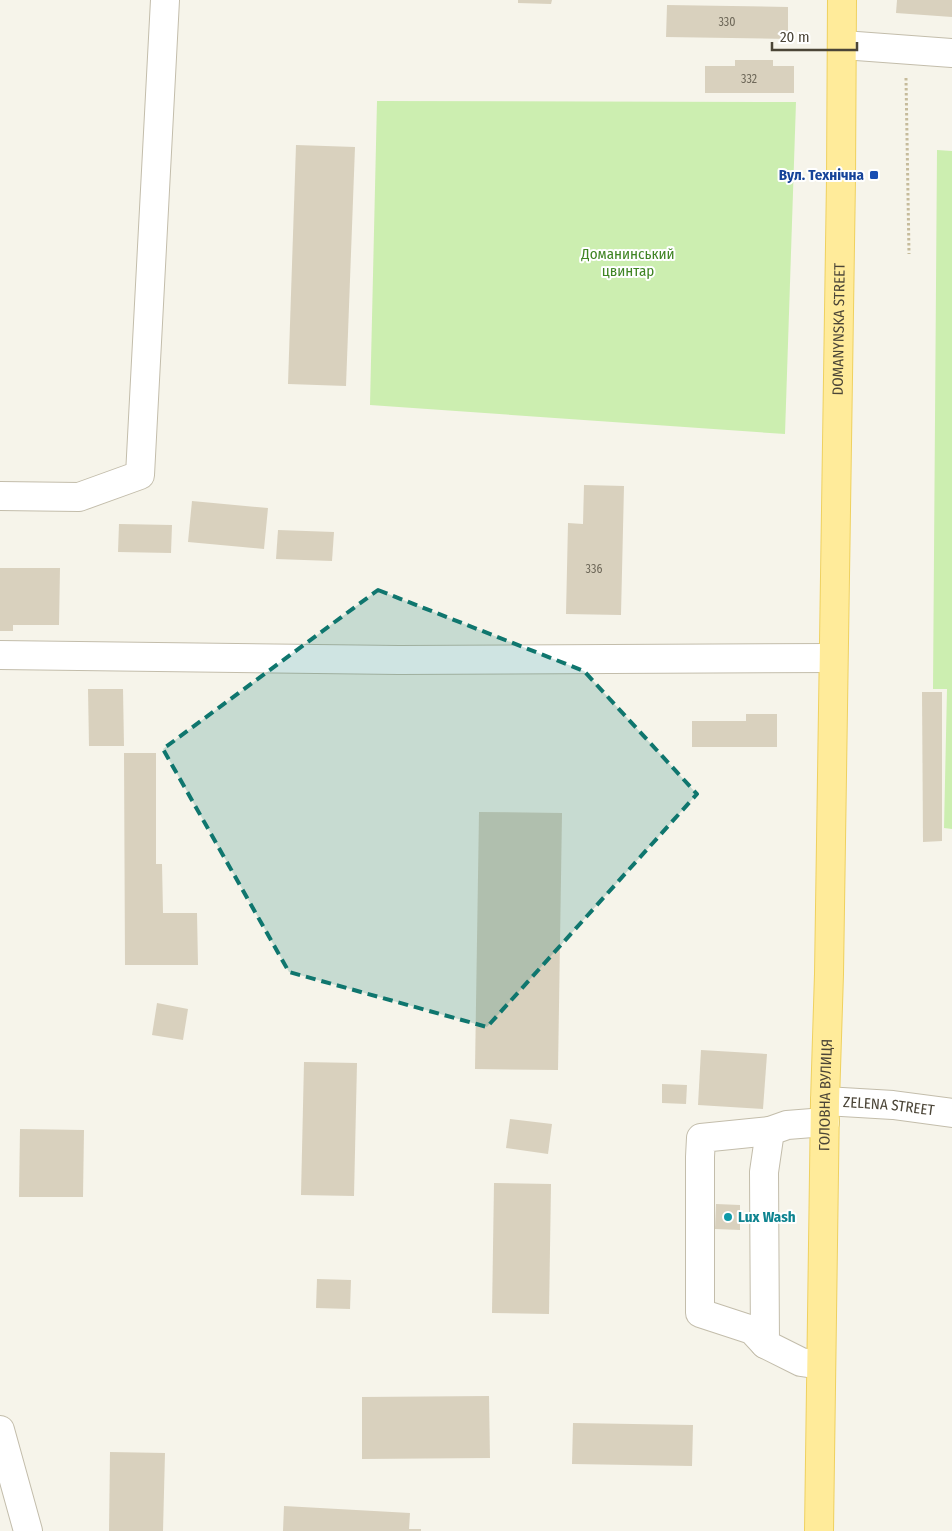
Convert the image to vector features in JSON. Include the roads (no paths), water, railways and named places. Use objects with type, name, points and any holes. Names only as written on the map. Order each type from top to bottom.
[{"type":"main road","name":"DOMANYNSKA STREET","points":[[833,658],[843,45],[842,0]]},
{"type":"main road","name":"ГОЛОВНА ВУЛИЦЯ","points":[[819,1531],[833,658]]},
{"type":"street","points":[[0,496],[79,497],[140,475],[165,0]]},
{"type":"street","points":[[843,45],[952,53]]},
{"type":"street","points":[[0,656],[399,660],[833,658]]},
{"type":"street","name":"ZELENA STREET","points":[[766,1344],[752,1330],[700,1313],[700,1138],[770,1131],[825,1112],[893,1104],[952,1113]]},
{"type":"street","points":[[770,1131],[764,1172],[766,1344],[801,1362],[822,1365]]},
{"type":"street","points":[[0,1430],[28,1531]]},
{"type":"place","name":"Вул. Технічна","points":[[874,175]]},
{"type":"place","name":"Lux Wash","points":[[728,1217]]},
{"type":"park label","name":"Доманинський цвинтар","points":[[628,262]]}]
